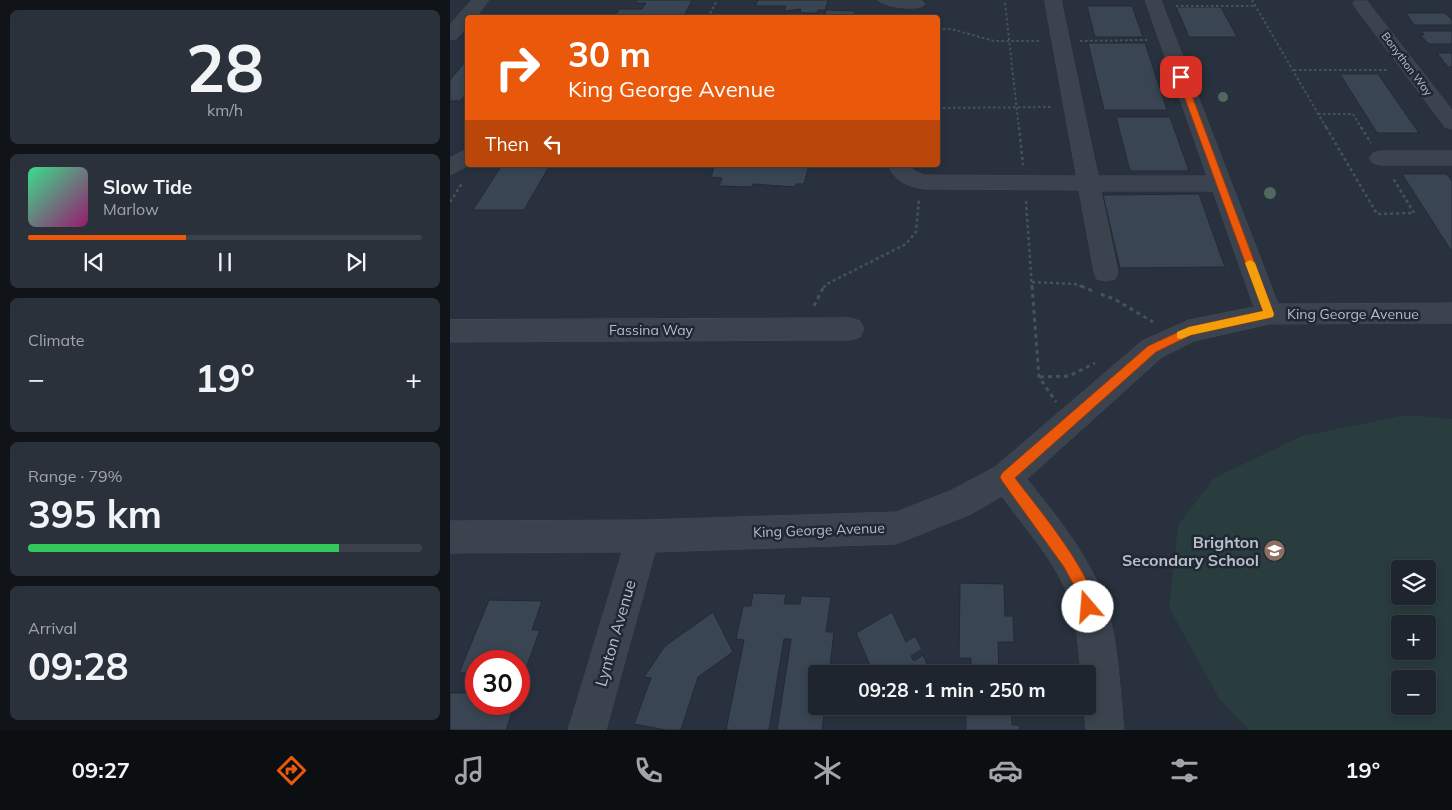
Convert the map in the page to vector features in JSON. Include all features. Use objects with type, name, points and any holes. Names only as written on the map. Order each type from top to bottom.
[{"type":"street","points":[[467,15],[480,0]]},
{"type":"street","points":[[886,0],[918,7]]},
{"type":"street","points":[[1053,0],[1106,272]]},
{"type":"street","points":[[1162,3],[1221,184],[1269,314]]},
{"type":"street","name":"Bonython Way","points":[[1361,4],[1452,123]]},
{"type":"street","points":[[450,35],[465,18]]},
{"type":"street","points":[[450,168],[465,158]]},
{"type":"street","points":[[1380,158],[1452,158]]},
{"type":"street","points":[[900,167],[907,176],[920,182],[1221,184]]},
{"type":"street","name":"King George Avenue","points":[[450,537],[643,536],[896,528],[960,503],[1006,477],[1152,349],[1189,331],[1269,314],[1452,313]]},
{"type":"street","name":"Fassina Way","points":[[450,331],[851,329]]},
{"type":"street","points":[[1006,477],[1069,562],[1083,589],[1093,626],[1105,730]]},
{"type":"street","name":"Lynton Avenue","points":[[587,730],[643,536]]},
{"type":"path","points":[[710,15],[717,0]]},
{"type":"path","points":[[1252,0],[1376,214]]},
{"type":"path","points":[[1005,3],[1025,182],[1039,377],[1069,421]]},
{"type":"path","points":[[1162,3],[1256,6]]},
{"type":"path","points":[[940,28],[951,28],[994,40],[1043,41]]},
{"type":"path","points":[[1076,41],[1150,40]]},
{"type":"path","points":[[1293,70],[1411,70]]},
{"type":"path","points":[[940,108],[1074,107]]},
{"type":"path","points":[[810,329],[815,303],[825,285],[906,244],[916,232],[920,182]]},
{"type":"path","points":[[1032,282],[1075,284],[1116,300],[1154,321],[1146,327]]},
{"type":"path","points":[[1039,377],[1058,379],[1081,373],[1097,362]]},
{"type":"shaded area","points":[[1406,415],[1452,419],[1452,730],[1249,730],[1220,700],[1169,608],[1178,525],[1214,478],[1302,436]]},
{"type":"building","points":[[637,0],[692,0],[684,15],[616,15],[619,9],[642,9],[646,3],[635,3]]},
{"type":"building","points":[[758,0],[828,0],[825,10],[818,10],[817,13],[805,13],[800,12],[801,9],[784,11],[786,6],[755,6]]},
{"type":"building","points":[[1087,6],[1132,6],[1143,37],[1095,37]]},
{"type":"building","points":[[1176,7],[1221,7],[1237,37],[1189,37]]},
{"type":"building","points":[[826,10],[855,11],[854,15],[825,15]]},
{"type":"building","points":[[1406,13],[1445,13],[1452,20],[1452,25],[1414,25]]},
{"type":"building","points":[[1421,31],[1452,31],[1452,44],[1429,44],[1420,35],[1424,35]]},
{"type":"building","points":[[1088,43],[1145,43],[1167,110],[1104,110]]},
{"type":"building","points":[[1437,53],[1452,53],[1452,67],[1448,67]]},
{"type":"building","points":[[465,62],[465,95],[460,101],[450,101],[450,80]]},
{"type":"building","points":[[1340,74],[1378,74],[1419,133],[1377,133]]},
{"type":"building","points":[[1116,117],[1170,117],[1189,171],[1130,171]]},
{"type":"building","points":[[501,167],[549,167],[524,210],[473,210]]},
{"type":"building","points":[[714,167],[808,167],[804,184],[796,184],[795,187],[753,184],[752,187],[719,186],[722,178],[711,177]]},
{"type":"building","points":[[1402,174],[1447,174],[1452,181],[1452,252]]},
{"type":"building","points":[[1199,194],[1225,267],[1120,268],[1103,195]]},
{"type":"building","points":[[960,583],[1004,584],[1005,616],[1013,616],[1014,642],[998,642],[999,665],[971,665],[971,658],[959,658]]},
{"type":"building","points":[[753,593],[786,594],[784,604],[800,604],[801,596],[831,597],[826,632],[834,632],[830,665],[808,665],[808,715],[824,715],[822,730],[777,730],[791,639],[784,639],[769,730],[726,730],[744,640],[736,639],[743,606],[751,606]]},
{"type":"building","points":[[489,600],[542,601],[532,630],[540,630],[530,657],[530,650],[468,650]]},
{"type":"building","points":[[713,612],[733,652],[698,677],[681,730],[666,730],[634,724],[651,678],[644,677],[665,646]]},
{"type":"building","points":[[892,612],[906,642],[915,636],[922,649],[911,656],[914,661],[923,655],[928,665],[870,665],[856,633]]},
{"type":"building","points":[[465,658],[465,673],[459,673]]},
{"type":"building","points":[[450,693],[465,693],[465,715],[511,715],[506,730],[450,730]]},
{"type":"building","points":[[966,715],[1011,715],[1012,725],[1019,725],[1020,730],[966,730]]},
{"type":"slow traffic","points":[[1181,335],[1189,331],[1269,314],[1250,263]]},
{"type":"place","name":"Brighton Secondary School","points":[[1275,551]]},
{"type":"route","points":[[1088,607],[1083,589],[1069,562],[1006,477],[1152,349],[1189,331],[1269,314],[1181,77]]}]
